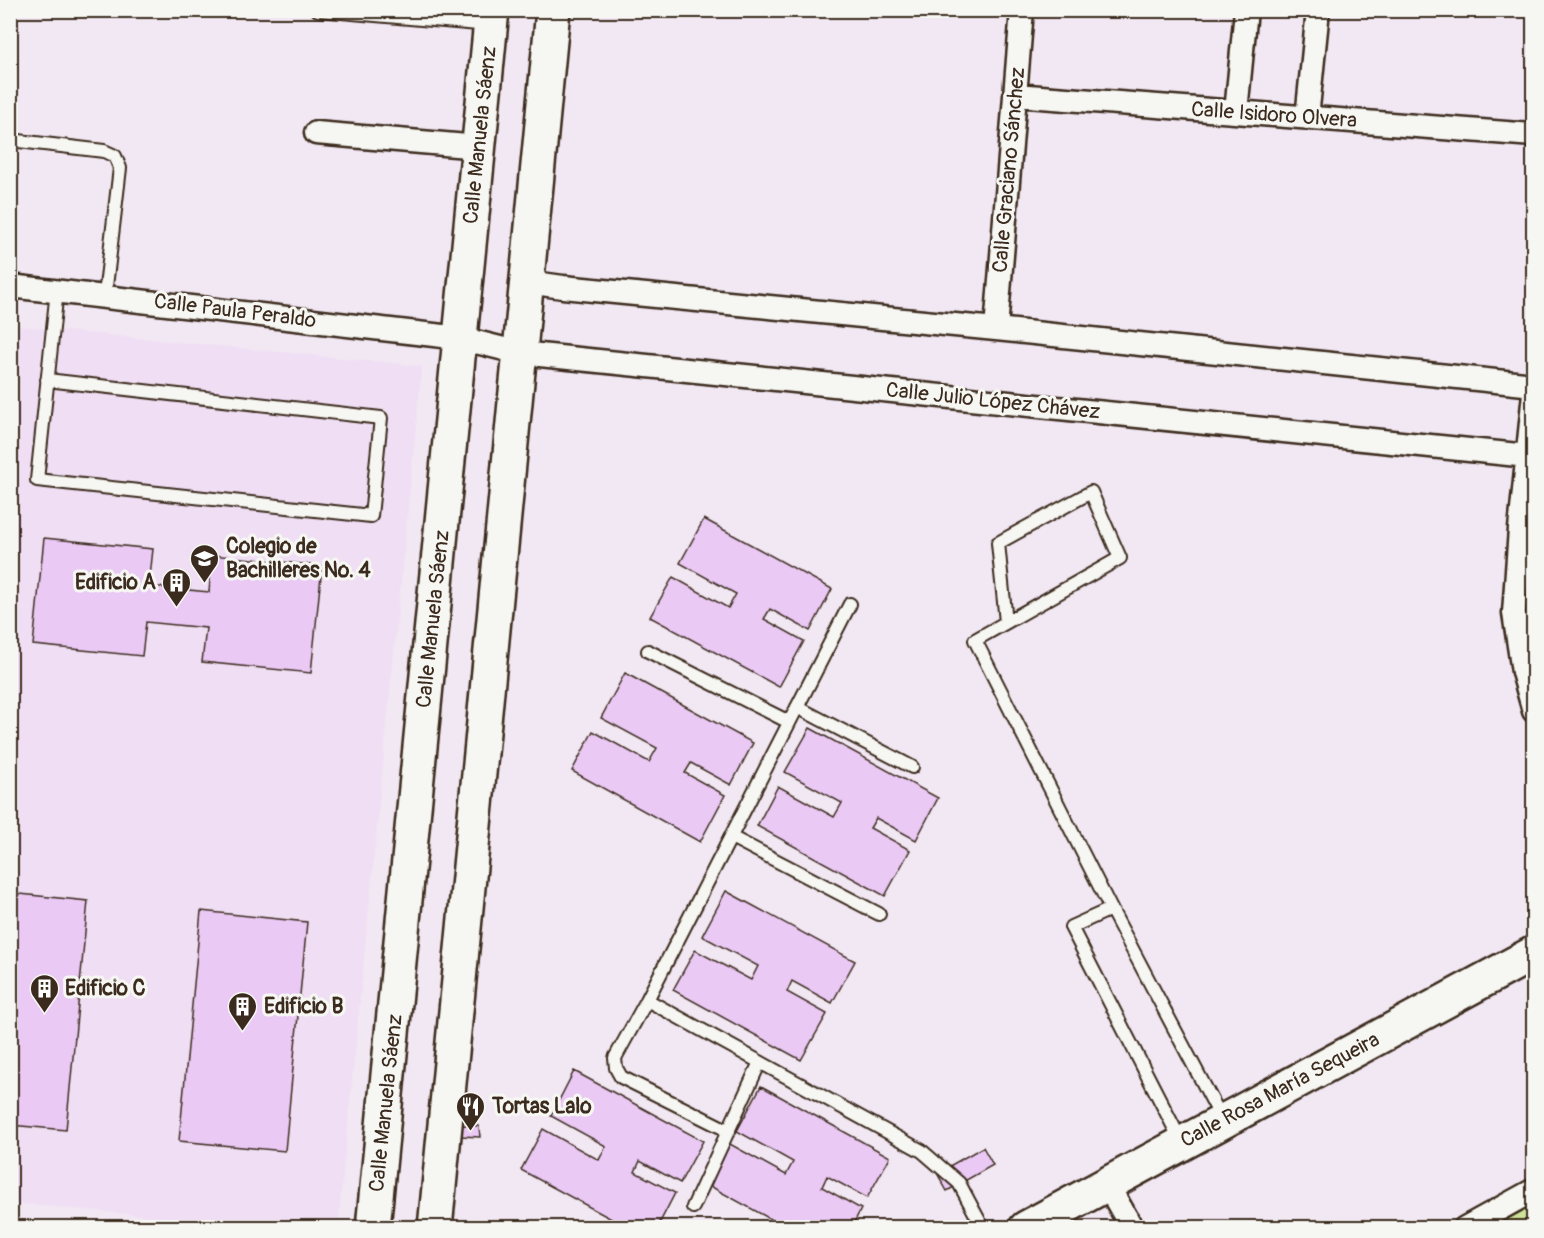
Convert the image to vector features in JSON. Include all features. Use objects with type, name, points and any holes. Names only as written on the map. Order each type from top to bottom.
[{"type":"street","points":[[435,1227],[553,10]]},
{"type":"street","name":"Calle Graciano Sánchez","points":[[996,329],[1022,10]]},
{"type":"street","points":[[1236,112],[1246,10]]},
{"type":"street","points":[[1307,118],[1318,10]]},
{"type":"street","name":"Calle Manuela Sáenz","points":[[373,1227],[491,18]]},
{"type":"street","name":"Calle Isidoro Olvera","points":[[1015,95],[1533,135]]},
{"type":"street","points":[[316,132],[479,147]]},
{"type":"street","points":[[526,282],[575,289],[996,329],[1533,386]]},
{"type":"street","name":"Calle Paula Peraldo","points":[[10,286],[460,338]]},
{"type":"street","name":"Calle Julio López Chávez","points":[[460,338],[520,353],[1528,456]]},
{"type":"street","points":[[1533,393],[1514,613],[1527,657],[1533,711]]},
{"type":"street","name":"Calle Rosa María Sequeira","points":[[1026,1227],[1533,953]]},
{"type":"street","points":[[1107,1184],[1132,1227]]},
{"type":"street","points":[[1465,1227],[1533,1190]]},
{"type":"lane","points":[[318,10],[491,18]]},
{"type":"lane","points":[[10,141],[104,151],[115,156],[120,168],[105,296]]},
{"type":"lane","points":[[47,380],[381,418],[371,516],[37,480],[47,380],[57,290]]},
{"type":"lane","points":[[1006,622],[998,543],[1091,492],[1120,558],[975,640],[1111,909],[1224,1121]]},
{"type":"lane","points":[[729,1131],[621,1077],[616,1068],[615,1058],[850,604]]},
{"type":"lane","points":[[648,651],[789,722]]},
{"type":"lane","points":[[797,707],[912,766]]},
{"type":"lane","points":[[731,837],[879,914]]},
{"type":"lane","points":[[1111,909],[1071,927],[1182,1143]]},
{"type":"lane","points":[[647,1000],[922,1151],[959,1183],[982,1227]]},
{"type":"lane","points":[[693,1206],[760,1062]]},
{"type":"shaded area","name":"Colegio de Bachilleres No. 4","points":[[10,325],[422,366],[338,1227],[263,1227],[11,1203]]},
{"type":"green space","points":[[1524,1205],[1533,1211],[1533,1227],[1474,1228]]},
{"type":"building","points":[[704,519],[832,589],[810,631],[770,609],[764,619],[804,641],[779,687],[650,617],[673,577],[728,608],[736,594],[680,563]]},
{"type":"building","name":"Edificio A","points":[[44,538],[153,549],[149,586],[169,588],[170,582],[190,584],[189,590],[209,592],[212,555],[322,566],[311,673],[202,662],[206,628],[146,622],[142,656],[33,645]]},
{"type":"building","points":[[625,673],[753,743],[731,785],[691,763],[685,773],[725,795],[700,842],[572,771],[593,731],[649,762],[657,748],[601,718]]},
{"type":"building","points":[[810,728],[938,798],[916,840],[876,818],[870,828],[910,850],[885,896],[757,826],[778,786],[834,817],[842,803],[785,772]]},
{"type":"building","points":[[726,891],[855,961],[832,1003],[792,981],[787,992],[827,1014],[801,1060],[673,990],[695,950],[751,980],[758,966],[702,936]]},
{"type":"building","name":"Edificio C","points":[[10,893],[88,901],[66,1130],[10,1125]]},
{"type":"building","name":"Edificio B","points":[[201,911],[307,922],[285,1151],[179,1141]]},
{"type":"building","points":[[574,1071],[703,1141],[680,1183],[640,1161],[635,1172],[675,1193],[657,1228],[628,1228],[521,1170],[543,1129],[599,1160],[606,1146],[551,1116]]},
{"type":"building","points":[[761,1086],[890,1157],[867,1198],[827,1176],[822,1187],[861,1209],[851,1228],[787,1228],[708,1185],[730,1144],[786,1175],[793,1162],[737,1131]]},
{"type":"building","name":"Tortas Lalo","points":[[462,1125],[479,1126],[480,1137],[461,1136]]},
{"type":"building","points":[[983,1147],[993,1165],[947,1191],[937,1173]]},
{"type":"place","name":"Colegio de Bachilleres No. 4","points":[[205,584]]},
{"type":"place","name":"Edificio A","points":[[177,608]]},
{"type":"place","name":"Edificio C","points":[[44,1014]]},
{"type":"place","name":"Edificio B","points":[[243,1032]]},
{"type":"place","name":"Tortas Lalo","points":[[471,1132]]}]
